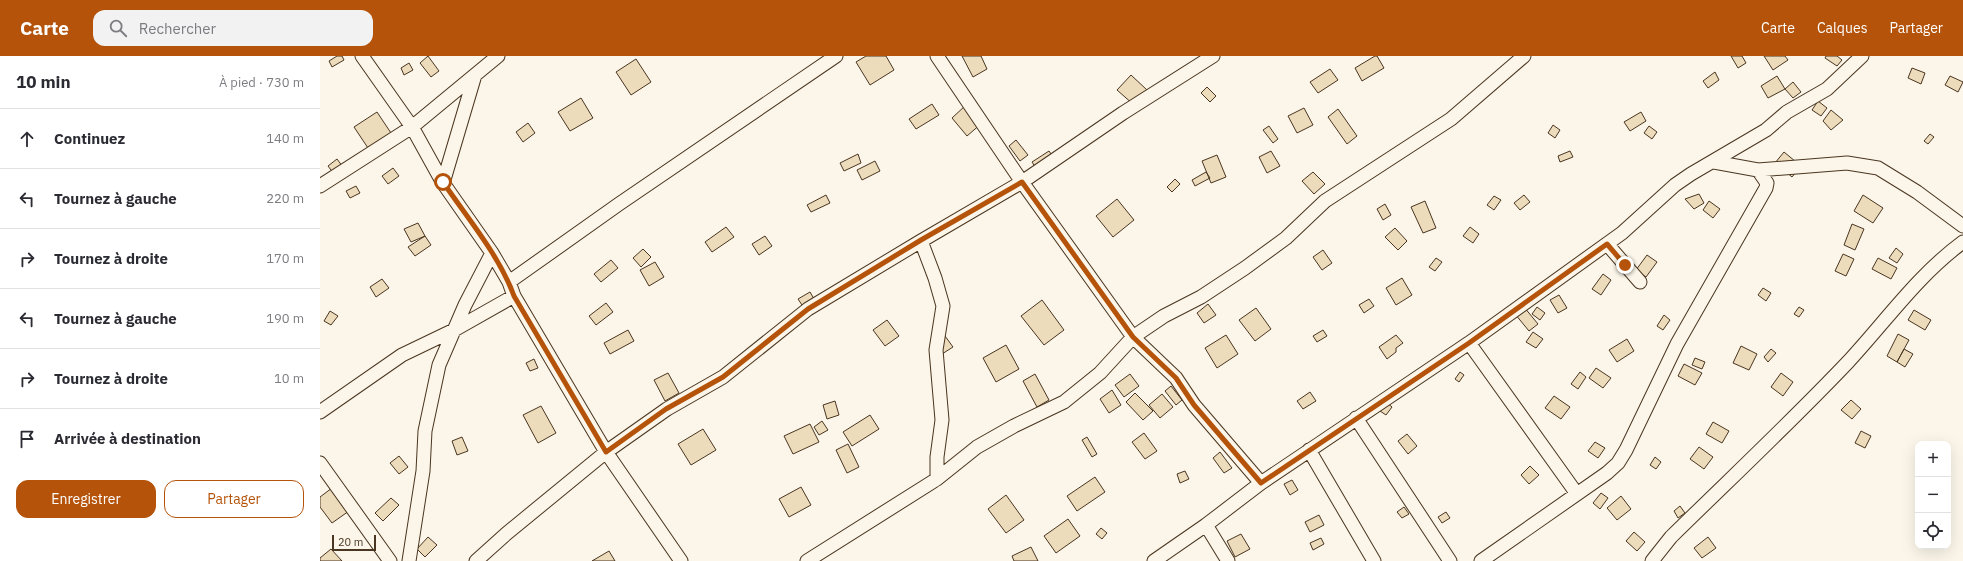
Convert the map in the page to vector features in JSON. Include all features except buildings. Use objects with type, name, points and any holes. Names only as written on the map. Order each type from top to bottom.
[{"type":"street","points":[[362,56],[412,127],[443,182],[492,253],[509,282],[514,296],[606,452],[682,561]]},
{"type":"street","points":[[320,186],[412,127],[498,56]]},
{"type":"street","points":[[509,282],[626,199],[836,56]]},
{"type":"street","points":[[938,56],[1022,182],[1133,337],[1176,378],[1194,405],[1261,483]]},
{"type":"street","points":[[476,561],[506,534],[606,452],[666,409],[723,377],[808,309],[921,240],[1022,182],[1123,113],[1213,56]]},
{"type":"street","points":[[807,561],[937,479],[977,447],[1014,426],[1064,402],[1100,373],[1133,337],[1164,316],[1201,297],[1245,268],[1286,238],[1334,194],[1451,118],[1524,56]]},
{"type":"street","points":[[1154,561],[1206,525],[1261,483],[1469,343],[1607,244],[1691,174],[1714,162],[1766,130],[1788,112],[1827,89],[1862,56]]},
{"type":"street","points":[[443,182],[475,75]]},
{"type":"street","points":[[1714,162],[1758,170],[1847,163],[1878,168],[1917,192],[1963,226]]},
{"type":"street","points":[[1481,561],[1618,463],[1626,450],[1677,344],[1766,188],[1766,183],[1758,170]]},
{"type":"street","points":[[921,240],[936,278],[943,306],[936,350],[942,420],[937,457],[937,479]]},
{"type":"street","points":[[1652,561],[1671,537],[1847,363],[1899,303],[1942,257],[1963,242]]},
{"type":"street","points":[[1607,244],[1640,282]]},
{"type":"street","points":[[409,561],[423,470],[426,431],[443,353],[465,305],[492,253]]},
{"type":"street","points":[[320,412],[402,355],[454,330],[514,296]]},
{"type":"street","points":[[1469,343],[1576,494]]},
{"type":"street","points":[[1356,418],[1450,561]]},
{"type":"street","points":[[1309,450],[1374,561]]},
{"type":"street","points":[[320,463],[390,561]]},
{"type":"street","points":[[1206,525],[1228,561]]},
{"type":"route","points":[[443,182],[492,253],[509,282],[514,296],[606,452],[666,409],[723,377],[808,309],[921,240],[1022,182],[1133,337],[1176,378],[1194,405],[1261,483],[1469,343],[1607,244],[1625,265]]}]
